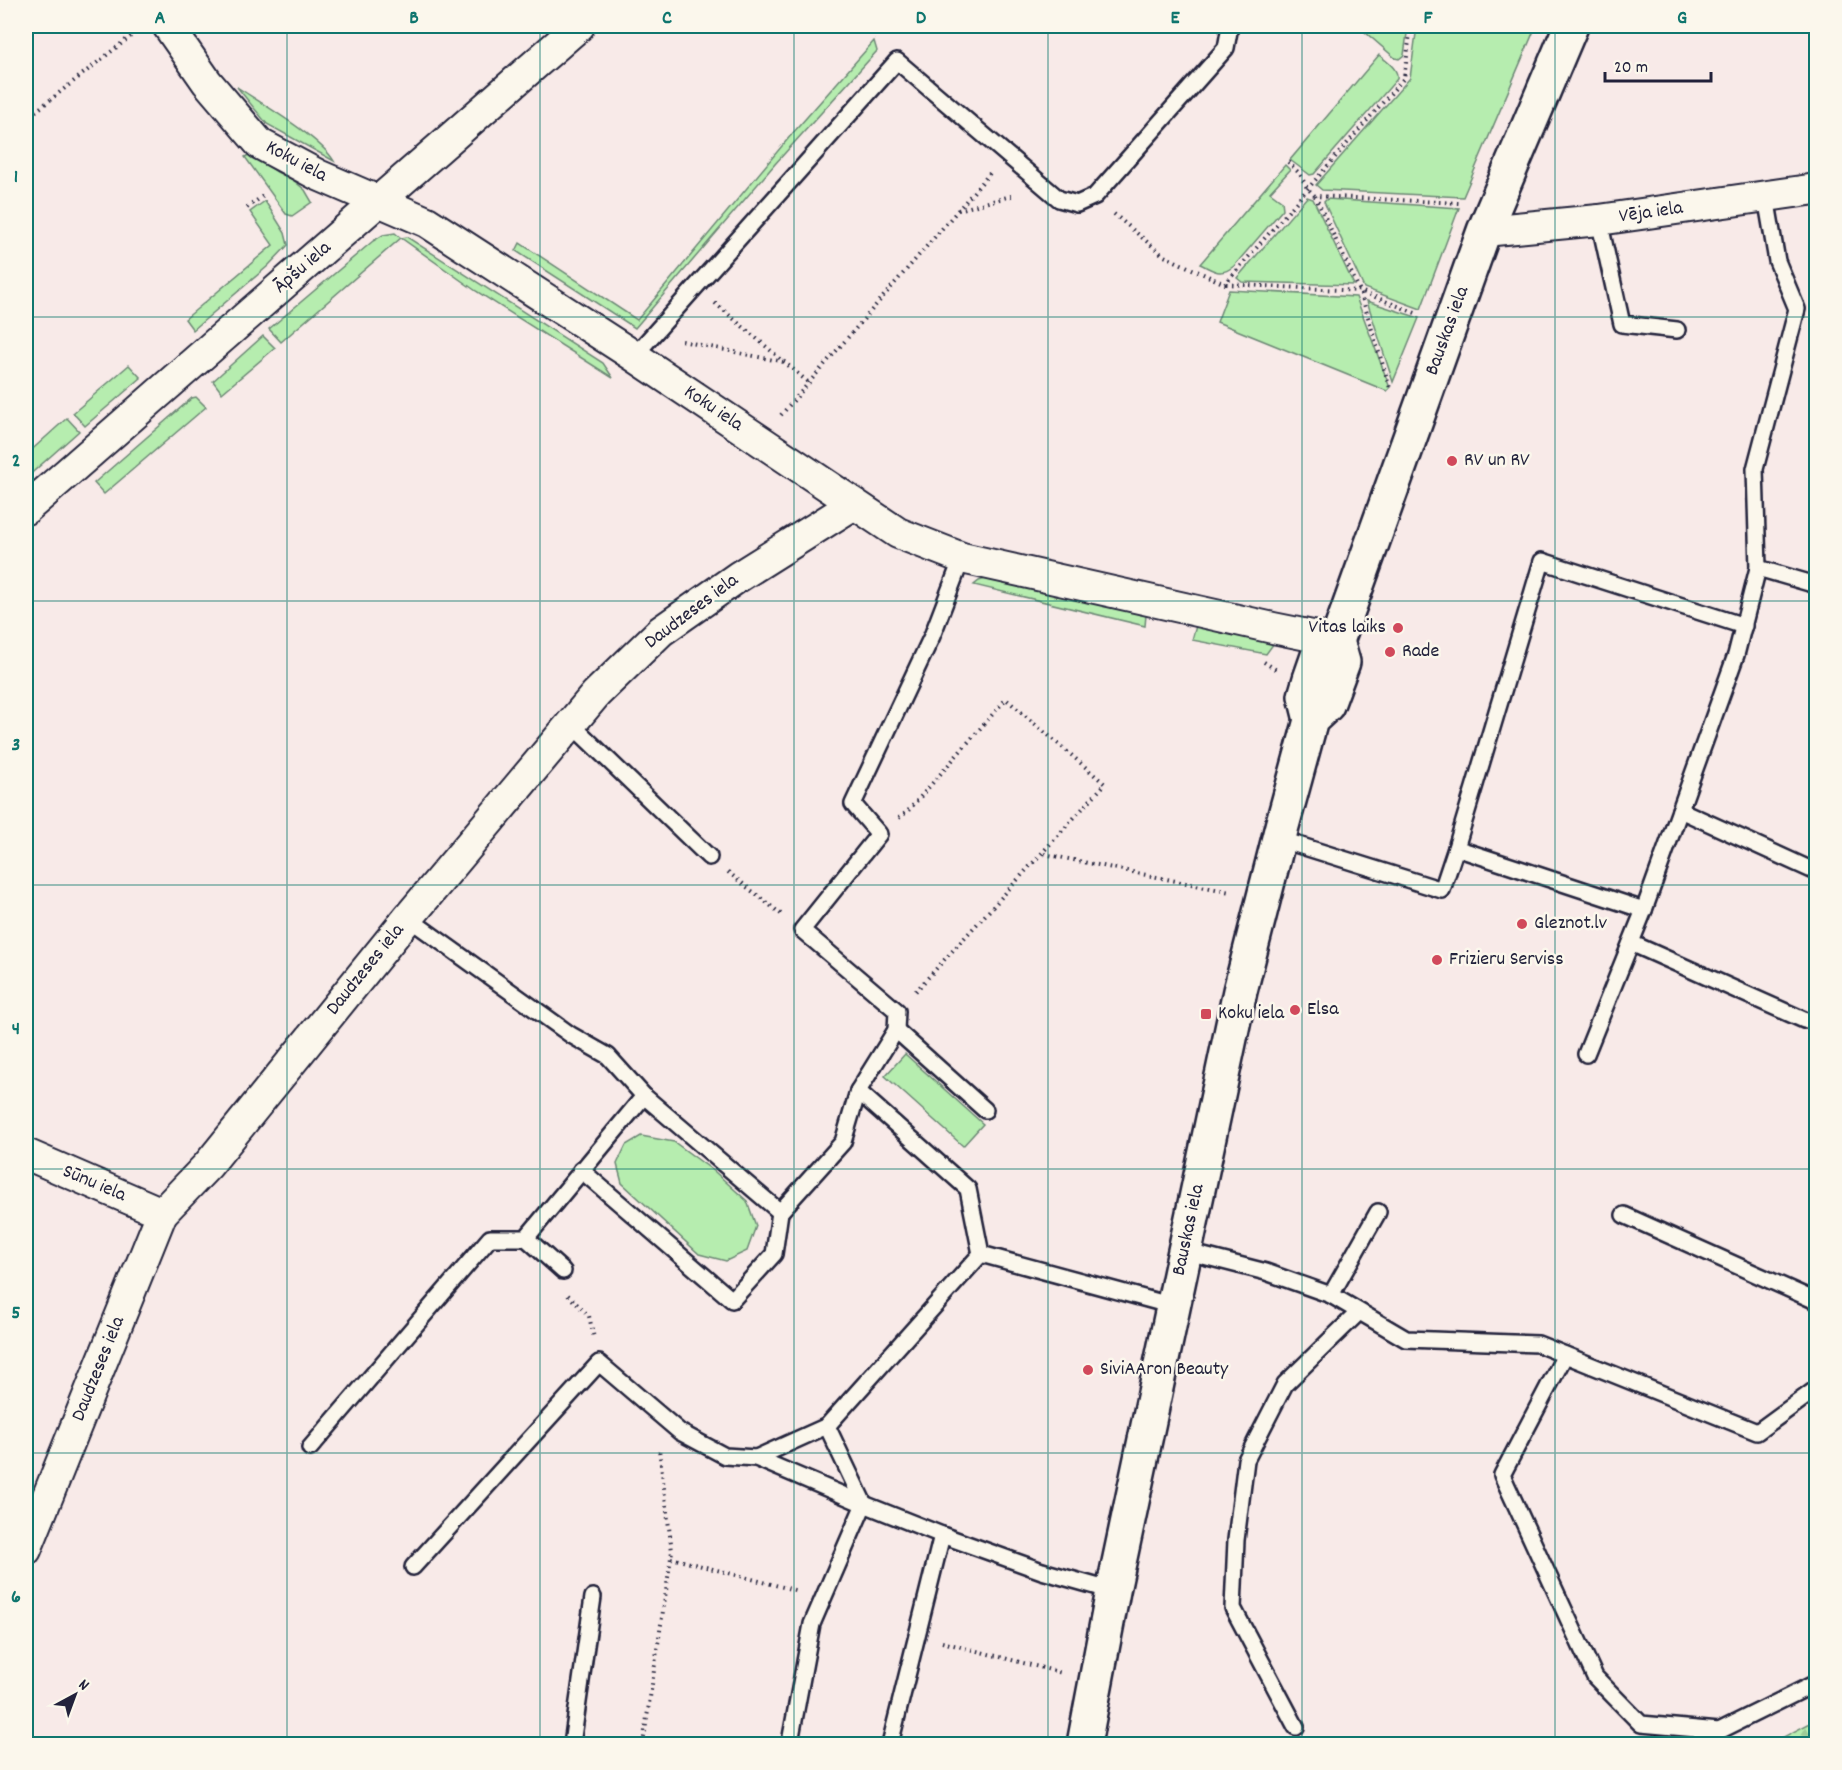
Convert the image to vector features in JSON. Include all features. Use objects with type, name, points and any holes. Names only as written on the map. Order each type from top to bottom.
[{"type":"street","name":"Koku iela","points":[[168,26],[207,82],[260,144],[318,175],[427,222],[634,356],[898,532],[962,558],[1337,641]]},
{"type":"street","name":"Āpšu iela","points":[[26,509],[579,26]]},
{"type":"street","name":"Bauskas iela","points":[[1084,1744],[1113,1591],[1240,991],[1311,720],[1327,705],[1342,662],[1337,641],[1484,231],[1571,26]]},
{"type":"street","name":"Vēja iela","points":[[1484,231],[1599,220],[1816,189]]},
{"type":"street","name":"Daudzeses iela","points":[[26,1550],[162,1213],[208,1165],[408,918],[596,693],[661,631],[738,577],[854,504]]},
{"type":"street","name":"Sūnu iela","points":[[26,1154],[162,1213]]},
{"type":"lane","points":[[634,356],[897,60],[1059,199],[1077,204],[1095,196],[1226,48],[1230,26]]},
{"type":"lane","points":[[1586,1054],[1644,910],[1736,656],[1758,568],[1755,469],[1797,309],[1776,261],[1767,197]]},
{"type":"lane","points":[[1599,220],[1622,324],[1677,330]]},
{"type":"lane","points":[[581,1170],[732,1300],[774,1254],[780,1212],[843,1142],[858,1091],[896,1030],[897,1011],[802,930],[879,834],[853,804],[932,636],[962,558]]},
{"type":"lane","points":[[1279,839],[1442,890],[1542,561],[1744,626]]},
{"type":"lane","points":[[1758,568],[1816,585]]},
{"type":"lane","points":[[570,723],[709,857]]},
{"type":"lane","points":[[1680,810],[1816,872]]},
{"type":"lane","points":[[1456,848],[1644,910]]},
{"type":"lane","points":[[408,918],[571,1035],[608,1056],[644,1096],[780,1212]]},
{"type":"lane","points":[[1630,943],[1803,1020]]},
{"type":"lane","points":[[896,1030],[985,1110]]},
{"type":"lane","points":[[858,1091],[968,1189],[981,1254]]},
{"type":"lane","points":[[526,1238],[644,1096]]},
{"type":"lane","points":[[1331,1295],[1378,1212]]},
{"type":"lane","points":[[1624,1215],[1816,1301]]},
{"type":"lane","points":[[310,1448],[489,1238],[526,1238],[564,1271]]},
{"type":"lane","points":[[1184,1251],[1266,1272],[1331,1295],[1406,1339],[1538,1344],[1757,1432],[1816,1389]]},
{"type":"lane","points":[[981,1254],[1173,1306]]},
{"type":"lane","points":[[756,1458],[827,1426],[981,1254]]},
{"type":"lane","points":[[1296,1727],[1233,1608],[1236,1540],[1246,1460],[1285,1384],[1359,1312]]},
{"type":"lane","points":[[1565,1355],[1502,1475],[1594,1677],[1641,1724],[1719,1731],[1816,1683]]},
{"type":"lane","points":[[413,1567],[599,1363],[680,1432],[724,1456],[756,1458],[942,1535],[1042,1571],[1113,1591]]},
{"type":"lane","points":[[793,1744],[790,1742],[812,1624],[864,1504],[827,1426]]},
{"type":"lane","points":[[890,1744],[942,1535]]},
{"type":"lane","points":[[572,1744],[593,1597]]},
{"type":"path","points":[[26,119],[143,26]]},
{"type":"path","points":[[1225,284],[1404,78],[1411,26]]},
{"type":"path","points":[[759,440],[1006,154]]},
{"type":"path","points":[[1288,162],[1300,174],[1307,188],[1316,196],[1360,291],[1393,396]]},
{"type":"path","points":[[957,211],[1045,187]]},
{"type":"path","points":[[26,192],[26,198]]},
{"type":"path","points":[[247,208],[264,195]]},
{"type":"path","points":[[1095,196],[1164,256],[1225,284],[1360,291],[1424,316]]},
{"type":"path","points":[[1316,196],[1466,203]]},
{"type":"path","points":[[710,299],[808,383]]},
{"type":"path","points":[[675,340],[785,362]]},
{"type":"path","points":[[1254,660],[1264,662],[1283,676]]},
{"type":"path","points":[[879,834],[908,811],[1006,699],[1105,784],[897,1011]]},
{"type":"path","points":[[1043,854],[1233,892]]},
{"type":"path","points":[[709,857],[802,930]]},
{"type":"path","points":[[564,1271],[567,1295],[589,1316],[599,1363]]},
{"type":"path","points":[[642,1400],[660,1450],[672,1551],[643,1744]]},
{"type":"path","points":[[671,1558],[806,1594]]},
{"type":"path","points":[[26,1594],[30,1583]]},
{"type":"path","points":[[937,1641],[1072,1676]]},
{"type":"green space","points":[[1358,26],[1408,26],[1404,55],[1399,59],[1395,58]]},
{"type":"green space","points":[[1417,26],[1536,26],[1463,197],[1322,190],[1316,185],[1410,78]]},
{"type":"green space","points":[[874,41],[877,51],[775,164],[635,328],[516,251],[520,243],[637,320],[792,134]]},
{"type":"green space","points":[[1379,55],[1394,69],[1397,79],[1314,174],[1310,175],[1290,160]]},
{"type":"green space","points":[[237,87],[304,132],[317,142],[334,161],[267,124]]},
{"type":"green space","points":[[250,154],[293,180],[305,190],[312,202],[292,216],[286,214],[245,157]]},
{"type":"green space","points":[[1285,165],[1290,170],[1270,192],[1282,201],[1283,209],[1234,266],[1217,272],[1200,264]]},
{"type":"green space","points":[[1307,197],[1313,199],[1354,285],[1242,282],[1237,278]]},
{"type":"green space","points":[[1327,199],[1459,208],[1421,309],[1364,288],[1324,202]]},
{"type":"green space","points":[[265,201],[285,233],[288,245],[268,266],[193,330],[185,319],[273,245],[250,212]]},
{"type":"green space","points":[[395,233],[401,238],[281,342],[269,329],[373,241],[383,235]]},
{"type":"green space","points":[[407,237],[603,363],[613,378],[476,291],[401,238]]},
{"type":"green space","points":[[1229,290],[1356,297],[1390,388],[1387,391],[1217,322]]},
{"type":"green space","points":[[1367,301],[1419,318],[1393,382]]},
{"type":"green space","points":[[263,336],[275,348],[222,393],[213,381]]},
{"type":"green space","points":[[129,365],[141,378],[85,426],[73,413]]},
{"type":"green space","points":[[196,397],[206,407],[104,494],[94,483],[192,398]]},
{"type":"green space","points":[[67,418],[79,431],[26,478],[26,455]]},
{"type":"green space","points":[[994,576],[1146,615],[1145,626],[974,585]]},
{"type":"green space","points":[[1196,626],[1274,643],[1266,654],[1192,640]]},
{"type":"green space","points":[[905,1054],[983,1124],[963,1146],[885,1076]]},
{"type":"green space","points":[[641,1136],[674,1142],[715,1172],[747,1201],[756,1226],[747,1251],[726,1261],[699,1254],[622,1183],[617,1164],[626,1145]]},
{"type":"green space","points":[[1816,1720],[1816,1744],[1770,1744]]},
{"type":"place","name":"RV un RV","points":[[1452,461]]},
{"type":"place","name":"Vitas laiks","points":[[1398,628]]},
{"type":"place","name":"Rade","points":[[1390,652]]},
{"type":"place","name":"Gleznot.lv","points":[[1522,924]]},
{"type":"place","name":"Frizieru Serviss","points":[[1437,960]]},
{"type":"place","name":"Elsa","points":[[1295,1010]]},
{"type":"place","name":"Koku iela","points":[[1206,1014]]},
{"type":"place","name":"SiviAAron Beauty","points":[[1088,1370]]}]
